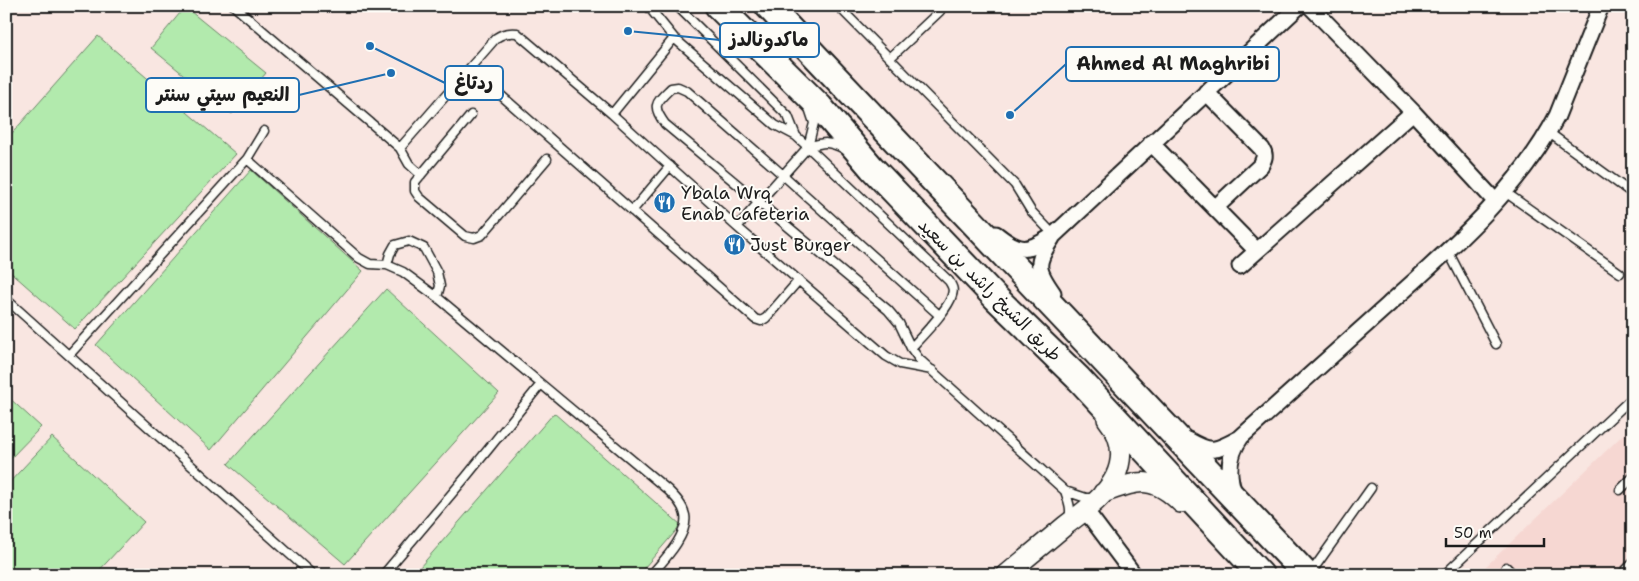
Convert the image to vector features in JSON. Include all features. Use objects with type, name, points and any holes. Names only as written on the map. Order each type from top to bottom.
[{"type":"main road","name":"طريق الشيخ راشد بن سعيد","points":[[718,6],[820,107],[872,168],[996,298],[1079,379],[1261,575]]},
{"type":"main road","points":[[747,6],[753,6]]},
{"type":"main road","name":"طريق الشيخ راشد بن سعيد","points":[[768,6],[957,208],[1308,575]]},
{"type":"main road","points":[[996,298],[1001,291],[1010,285],[1019,286],[1076,332]]},
{"type":"street","points":[[1076,332],[1068,313],[1040,272],[1041,255],[1054,235],[1299,6]]},
{"type":"street","points":[[1310,6],[1413,112],[1500,196]]},
{"type":"street","points":[[1236,500],[1228,472],[1235,446],[1241,437],[1448,251],[1500,196],[1548,132],[1564,100],[1601,6]]},
{"type":"street","points":[[1206,92],[1265,153],[1261,165],[1215,208]]},
{"type":"street","points":[[1240,266],[1413,112]]},
{"type":"street","points":[[1151,143],[1257,251]]},
{"type":"street","points":[[957,208],[976,218],[1010,245],[1017,248],[1033,247],[1054,235]]},
{"type":"street","points":[[1006,575],[1095,501],[1114,478],[1117,470],[1119,440],[1113,427],[1087,397],[1079,379]]},
{"type":"street","points":[[1169,428],[1202,448],[1216,450],[1241,437]]},
{"type":"street","points":[[1095,501],[1127,484],[1149,483],[1157,485],[1170,492],[1218,539],[1236,548]]},
{"type":"street","points":[[1095,501],[1092,519],[1134,575]]},
{"type":"lane","points":[[234,6],[400,148],[409,164],[421,175]]},
{"type":"lane","points":[[648,6],[674,38],[775,125],[796,136],[949,280],[953,288],[952,296],[939,315],[911,348]]},
{"type":"lane","points":[[677,6],[788,116],[796,136]]},
{"type":"lane","points":[[838,6],[1015,185],[1031,210],[1054,235]]},
{"type":"lane","points":[[890,58],[940,11],[942,6]]},
{"type":"lane","points":[[400,148],[496,38],[510,32],[517,33],[612,114],[737,227],[886,356],[908,366],[932,370]]},
{"type":"lane","points":[[612,114],[674,38]]},
{"type":"lane","points":[[737,227],[808,147],[814,123],[808,106],[755,43]]},
{"type":"lane","points":[[470,68],[758,321],[766,318],[799,280]]},
{"type":"lane","points":[[939,315],[687,91],[678,87],[671,88],[658,100],[657,112],[665,124],[888,310],[904,330],[911,348],[932,370],[1065,491],[1095,501]]},
{"type":"lane","points":[[471,115],[414,184],[416,194],[465,236],[474,238],[482,235],[547,158]]},
{"type":"lane","points":[[69,354],[247,159],[264,131]]},
{"type":"lane","points":[[1548,132],[1633,194]]},
{"type":"lane","points":[[808,147],[822,143],[831,143],[872,168]]},
{"type":"lane","points":[[247,159],[359,258],[370,264],[387,265],[403,272],[436,297],[668,490],[680,503],[686,516],[684,531],[668,555],[651,575]]},
{"type":"lane","points":[[632,211],[670,166]]},
{"type":"lane","points":[[1500,196],[1620,273]]},
{"type":"lane","points":[[387,265],[395,245],[408,241],[424,248],[437,272],[440,286],[436,297]]},
{"type":"lane","points":[[1448,251],[1496,344]]},
{"type":"lane","points":[[6,299],[313,575]]},
{"type":"lane","points":[[382,575],[465,478],[541,384]]},
{"type":"lane","points":[[1444,575],[1633,397]]},
{"type":"lane","points":[[1620,490],[1633,477]]},
{"type":"lane","points":[[1308,575],[1372,488]]},
{"type":"lane","points":[[1065,491],[1070,514],[1066,525]]},
{"type":"lane","points":[[1620,575],[1633,563]]},
{"type":"lane","points":[[1506,567],[1514,575]]},
{"type":"shaded area","points":[[1633,425],[1633,575],[1477,575]]},
{"type":"green space","points":[[185,7],[266,73],[232,114],[151,48]]},
{"type":"green space","points":[[98,36],[236,154],[75,329],[6,268],[6,140]]},
{"type":"green space","points":[[251,170],[363,271],[211,450],[96,345]]},
{"type":"green space","points":[[386,289],[499,393],[345,564],[228,464]]},
{"type":"green space","points":[[6,395],[41,427],[6,463]]},
{"type":"green space","points":[[554,413],[681,525],[638,575],[413,575]]},
{"type":"green space","points":[[52,437],[144,522],[95,575],[6,575],[6,486]]},
{"type":"place","name":"ماكدونالدز","points":[[628,31]]},
{"type":"place","name":"ردتاغ","points":[[370,46]]},
{"type":"place","name":"النعيم سيتي سنتر","points":[[391,73]]},
{"type":"place","name":"Ahmed Al Maghribi","points":[[1010,115]]},
{"type":"place","name":"Ybala Wrq Enab Cafeteria","points":[[665,203]]},
{"type":"place","name":"Just Burger","points":[[734,245]]}]
